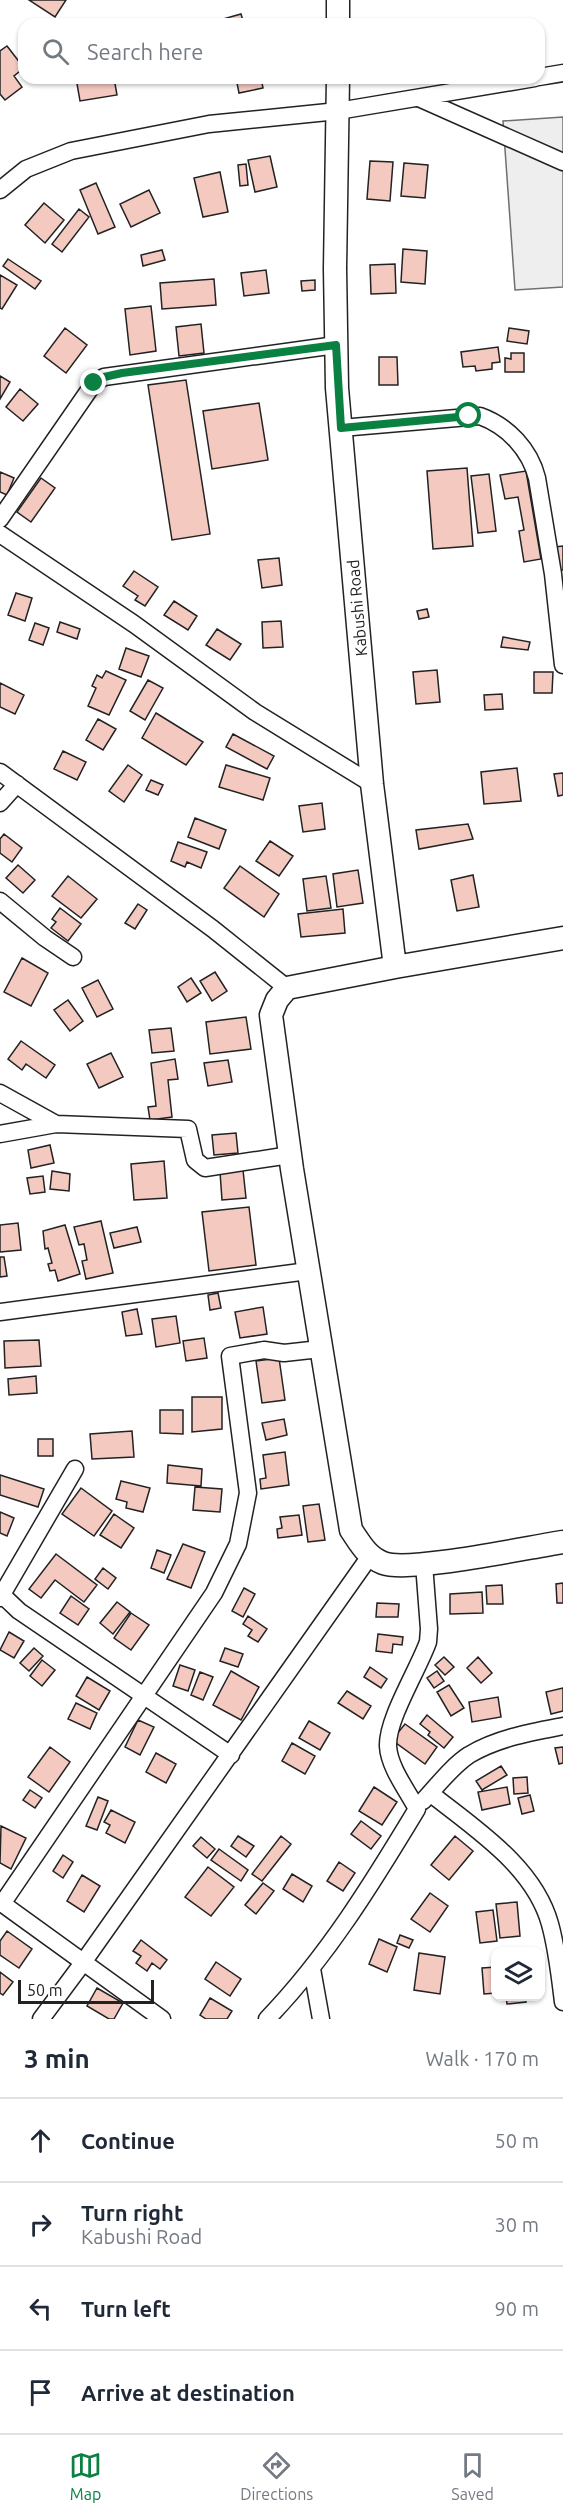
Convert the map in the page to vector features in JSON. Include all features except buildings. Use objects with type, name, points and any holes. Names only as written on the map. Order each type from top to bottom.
[{"type":"main road","points":[[338,18],[339,0]]},
{"type":"main road","name":"Kabushi Road","points":[[338,84],[334,269],[341,428],[372,784],[395,967]]},
{"type":"main road","points":[[563,938],[287,988],[277,1000],[271,1015],[320,1349],[351,1530],[370,1556],[385,1564],[424,1564],[563,1542]]},
{"type":"street","points":[[545,76],[563,73]]},
{"type":"street","points":[[0,190],[26,169],[71,151],[209,124],[338,111],[502,84]]},
{"type":"street","points":[[420,98],[563,162]]},
{"type":"street","points":[[0,519],[94,383],[104,377],[336,345]]},
{"type":"street","points":[[341,428],[480,416],[491,420],[523,447],[534,464],[537,477],[553,574],[563,665]]},
{"type":"street","points":[[0,534],[134,624],[255,712],[372,784]]},
{"type":"street","points":[[0,772],[213,929],[287,988]]},
{"type":"street","points":[[0,803],[17,784]]},
{"type":"street","points":[[0,901],[45,938],[73,957]]},
{"type":"street","points":[[0,1093],[56,1124]]},
{"type":"street","points":[[0,1134],[56,1124],[188,1128],[195,1160],[205,1168],[290,1155]]},
{"type":"street","points":[[0,1312],[308,1270]]},
{"type":"street","points":[[162,2019],[82,1964],[1,1903],[214,1593],[238,1544],[248,1493],[230,1356],[264,1350],[284,1353],[320,1349]]},
{"type":"street","points":[[75,1469],[1,1595],[19,1611],[231,1755]]},
{"type":"street","points":[[41,2019],[231,1755],[370,1556]]},
{"type":"street","points":[[417,1809],[393,1763],[388,1747],[390,1730],[428,1642],[424,1564]]},
{"type":"street","points":[[267,2019],[312,1969],[381,1868],[417,1809],[430,1793],[468,1756],[493,1744],[531,1732],[563,1726]]},
{"type":"street","points":[[430,1793],[490,1842],[529,1880],[550,1923],[563,2002]]},
{"type":"street","points":[[312,1969],[321,2019]]},
{"type":"shaded area","points":[[563,117],[563,287],[515,290],[503,121]]},
{"type":"route","points":[[94,383],[104,377],[122,373],[336,345],[341,428],[469,416]]}]
